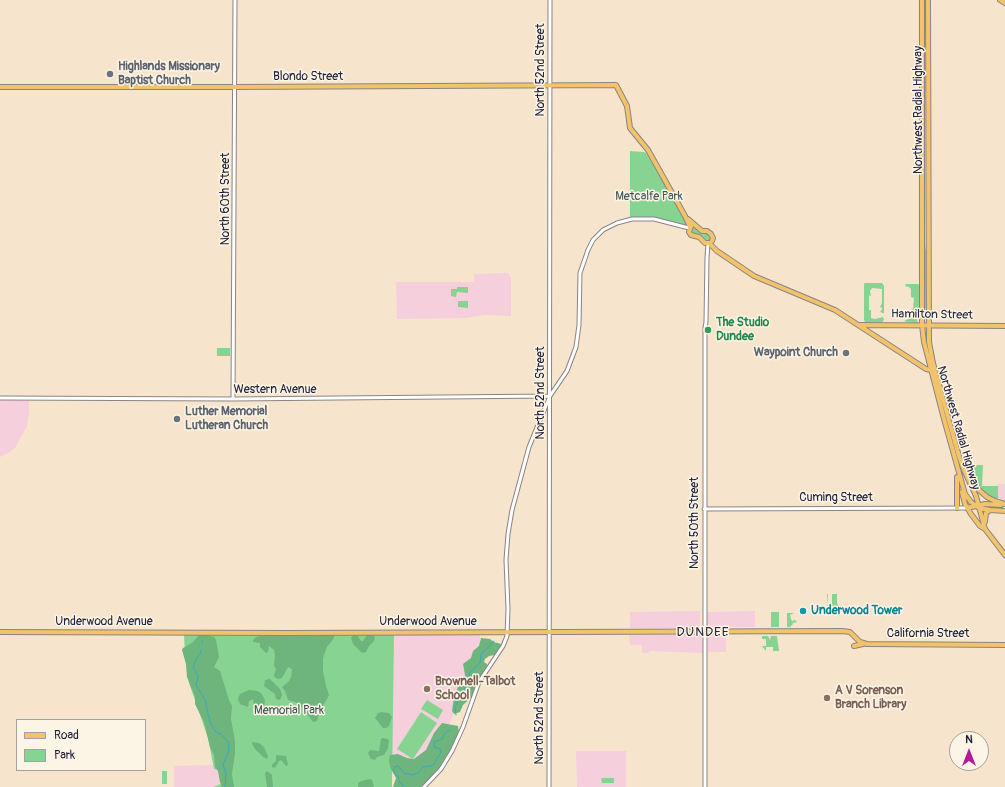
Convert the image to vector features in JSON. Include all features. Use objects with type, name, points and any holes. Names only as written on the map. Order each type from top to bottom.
[{"type":"main road","name":"Northwest Radial Highway","points":[[922,0],[922,325],[924,342],[962,486],[967,497],[978,506]]},
{"type":"main road","name":"Northwest Radial Highway","points":[[928,0],[930,346],[962,464],[968,480],[975,492],[978,506]]},
{"type":"main road","points":[[1000,0],[1005,3]]},
{"type":"main road","name":"Blondo Street","points":[[0,87],[616,85],[627,106],[630,128],[648,150],[685,216]]},
{"type":"main road","points":[[916,150],[922,125]]},
{"type":"main road","points":[[685,216],[702,231],[707,231],[711,234],[713,238],[708,242]]},
{"type":"main road","points":[[685,216],[692,236],[708,242],[722,254],[760,278],[830,307],[926,369],[931,370]]},
{"type":"main road","points":[[689,229],[695,225]]},
{"type":"main road","name":"Hamilton Street","points":[[860,325],[1005,326]]},
{"type":"main road","points":[[957,508],[958,470]]},
{"type":"main road","points":[[968,480],[987,497],[1005,504]]},
{"type":"main road","points":[[962,486],[963,498],[967,508],[980,526],[985,527]]},
{"type":"main road","name":"Cuming Street","points":[[967,508],[1005,504]]},
{"type":"main road","points":[[978,506],[985,527],[1005,555]]},
{"type":"main road","name":"Cuming Street","points":[[978,506],[990,510],[1005,511]]},
{"type":"main road","points":[[985,527],[986,514],[990,510]]},
{"type":"main road","name":"Underwood Avenue","points":[[0,632],[844,631],[849,632],[864,644]]},
{"type":"main road","name":"California Street","points":[[854,646],[864,644],[1005,645]]},
{"type":"street","name":"North 60th Street","points":[[233,399],[235,0]]},
{"type":"street","name":"North 52nd Street","points":[[549,787],[550,0]]},
{"type":"street","points":[[424,787],[441,769],[452,751],[463,727],[479,682],[503,646],[507,632],[506,566],[511,518],[528,447],[550,396],[569,367],[576,347],[579,330],[580,273],[585,256],[593,240],[608,227],[632,219],[654,219],[689,229]]},
{"type":"street","name":"North 50th Street","points":[[705,787],[704,328],[706,322],[708,242]]},
{"type":"street","name":"Western Avenue","points":[[0,398],[233,399],[550,396]]},
{"type":"street","name":"Cuming Street","points":[[704,509],[967,508]]},
{"type":"shaded area","points":[[508,273],[511,278],[511,316],[485,315],[465,318],[397,319],[396,282],[474,282],[474,274]]},
{"type":"shaded area","points":[[0,400],[29,400],[29,411],[27,426],[15,448],[0,457]]},
{"type":"shaded area","points":[[997,484],[1005,484],[1005,501],[997,498]]},
{"type":"shaded area","points":[[700,611],[700,628],[630,628],[630,612]]},
{"type":"shaded area","points":[[755,611],[755,627],[707,627],[707,612]]},
{"type":"shaded area","name":"Brownell-Talbot School","points":[[394,635],[480,635],[480,647],[456,701],[453,716],[449,725],[424,756],[414,760],[392,760]]},
{"type":"shaded area","points":[[629,635],[702,635],[703,653],[649,651],[649,653],[642,653],[642,645],[630,645]]},
{"type":"shaded area","points":[[708,635],[726,635],[726,652],[708,652]]},
{"type":"shaded area","points":[[576,751],[626,751],[626,787],[577,787]]},
{"type":"shaded area","points":[[213,765],[214,769],[218,770],[222,787],[174,787],[174,766]]},
{"type":"green space","name":"Metcalfe Park","points":[[630,151],[646,153],[688,222],[689,225],[687,227],[656,218],[630,217]]},
{"type":"green space","points":[[693,228],[697,228],[701,233],[708,234],[711,237],[710,240],[706,241],[701,235],[691,233]]},
{"type":"green space","points":[[925,245],[927,258],[926,310],[924,304]]},
{"type":"green space","points":[[865,283],[882,283],[884,286],[884,313],[880,311],[882,310],[880,307],[882,303],[882,289],[872,288],[870,291],[871,296],[869,295],[869,310],[871,310],[871,318],[875,319],[883,317],[884,320],[882,322],[865,322],[864,320]]},
{"type":"green space","points":[[906,284],[918,284],[920,286],[918,323],[904,321],[910,318],[914,298],[911,297],[911,289],[905,286]]},
{"type":"green space","points":[[457,287],[468,287],[468,293],[457,292],[456,297],[451,296],[451,289],[457,289]]},
{"type":"green space","points":[[458,301],[468,301],[468,308],[458,307]]},
{"type":"green space","points":[[217,348],[230,348],[230,356],[217,356]]},
{"type":"green space","points":[[967,465],[983,465],[982,486],[998,486],[998,500],[988,496],[977,486],[965,468]]},
{"type":"green space","points":[[832,594],[837,594],[838,607],[836,609],[827,610],[827,605],[832,603]]},
{"type":"green space","points":[[771,612],[779,612],[779,627],[771,627]]},
{"type":"green space","points":[[787,613],[794,613],[790,615],[793,624],[790,627],[787,627]]},
{"type":"green space","points":[[200,634],[214,637],[216,640],[219,657],[214,667],[220,671],[232,706],[231,719],[235,741],[232,774],[234,787],[222,787],[218,771],[215,767],[214,755],[210,747],[204,722],[195,704],[195,697],[187,677],[186,664],[182,650],[192,643]]},
{"type":"green space","points":[[371,634],[375,637],[374,641],[366,652],[362,653],[353,644],[351,638],[353,635],[357,635],[361,641],[363,641],[367,635]]},
{"type":"green space","name":"Memorial Park","points":[[184,635],[394,635],[392,787],[213,787],[221,784],[218,770],[214,769],[208,738],[189,683]]},
{"type":"green space","points":[[265,635],[312,636],[334,635],[334,638],[327,647],[323,658],[323,671],[329,695],[320,711],[317,721],[313,722],[302,707],[295,702],[288,700],[282,687],[289,681],[292,669],[288,667],[282,678],[276,678],[274,676],[276,669],[274,666],[274,650],[269,646],[268,652],[266,653],[260,647],[260,643],[253,642],[253,640],[256,637]]},
{"type":"green space","points":[[762,636],[768,636],[770,640],[771,636],[777,636],[779,651],[773,651],[773,647],[766,647],[766,651],[762,646],[766,646],[766,639],[762,639]]},
{"type":"green space","points":[[481,638],[490,639],[501,644],[500,649],[495,655],[489,656],[485,659],[484,662],[487,666],[476,684],[472,697],[463,705],[460,712],[454,714],[452,711],[454,697],[459,684],[465,675],[463,664],[471,658],[473,651],[479,646]]},
{"type":"green space","points":[[270,679],[280,689],[282,695],[280,700],[276,699],[275,694],[264,686],[265,680]]},
{"type":"green space","points":[[249,690],[261,693],[265,700],[264,707],[260,709],[254,706],[253,699],[249,701],[248,707],[240,704],[238,699],[240,694]]},
{"type":"green space","points":[[427,700],[443,710],[438,719],[421,709]]},
{"type":"green space","points":[[421,712],[437,723],[413,759],[397,749]]},
{"type":"green space","points":[[378,713],[389,713],[392,717],[389,726],[386,728],[383,728],[375,718]]},
{"type":"green space","points":[[442,723],[458,726],[459,732],[456,741],[440,768],[421,787],[393,787],[396,778],[390,767],[390,755],[398,754],[414,759],[426,750],[434,733]]},
{"type":"green space","points":[[383,738],[389,740],[388,748],[384,755],[377,757],[375,760],[371,759],[368,753],[370,750],[379,751],[381,739]]},
{"type":"green space","points":[[252,742],[259,743],[264,747],[268,756],[267,759],[255,749]]},
{"type":"green space","points":[[276,755],[286,756],[288,765],[286,766],[281,760],[275,768],[272,767],[276,761]]},
{"type":"green space","points":[[162,771],[167,771],[167,784],[162,784]]},
{"type":"green space","points":[[267,771],[272,775],[273,787],[267,787],[265,773]]},
{"type":"green space","points":[[601,778],[614,778],[614,783],[602,783]]},
{"type":"green space","points":[[372,780],[374,787],[358,787],[358,783],[361,781]]},
{"type":"waterway","points":[[456,715],[455,707],[459,699],[464,696],[470,672],[480,663],[481,654],[494,641]]},
{"type":"waterway","points":[[201,650],[193,667],[198,676],[196,685],[205,700],[210,722],[215,731],[222,735],[228,742],[229,750],[223,765],[226,773],[225,787]]},
{"type":"waterway","points":[[406,787],[400,783],[398,776],[394,773],[394,767],[398,766],[404,773],[412,775],[418,773],[423,767],[434,764],[441,752],[440,749],[434,747],[434,742],[442,739],[445,733],[450,730]]},
{"type":"place","name":"Highlands Missionary Baptist Church","points":[[110,74]]},
{"type":"place","name":"The Studio Dundee","points":[[708,330]]},
{"type":"place","name":"Waypoint Church","points":[[846,353]]},
{"type":"place","name":"Luther Memorial Lutheran Church","points":[[177,419]]},
{"type":"place","name":"Underwood Tower","points":[[803,611]]},
{"type":"place","name":"Brownell-Talbot School","points":[[427,689]]},
{"type":"place","name":"A V Sorenson Branch Library","points":[[827,698]]},
{"type":"district","name":"DUNDEE","points":[[703,633]]}]
